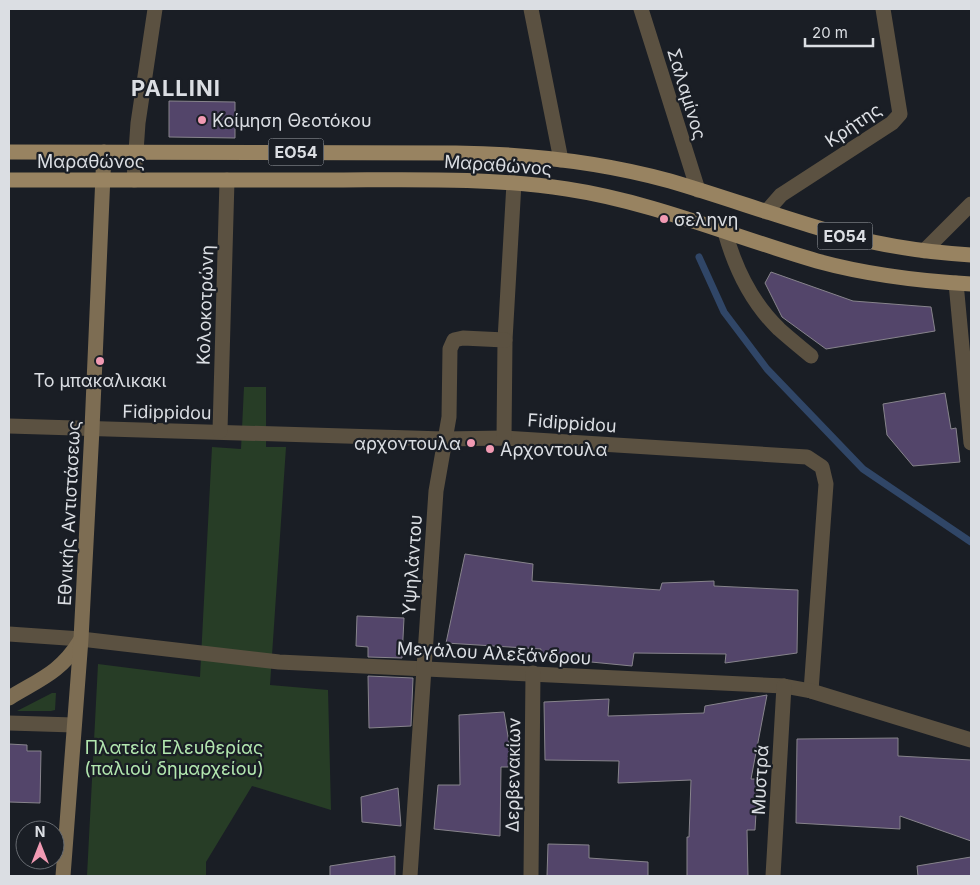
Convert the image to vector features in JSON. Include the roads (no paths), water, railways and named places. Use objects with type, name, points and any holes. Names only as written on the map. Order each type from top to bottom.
[{"type":"main road","name":"Μαραθώνος","points":[[9,152],[488,153],[561,160],[649,176],[849,237],[898,248],[971,255]]},
{"type":"main road","name":"Εθνικής Αντιστάσεως","points":[[63,876],[81,639],[104,152]]},
{"type":"main road","name":"Μαραθώνος","points":[[9,180],[448,180],[514,183],[565,189],[637,204],[818,261],[856,271],[901,279],[964,284]]},
{"type":"main road","points":[[9,698],[51,674],[71,656],[81,639]]},
{"type":"street","points":[[134,180],[135,152],[154,9],[146,9]]},
{"type":"street","points":[[531,9],[561,160]]},
{"type":"street","name":"Σαλαμίνος","points":[[641,9],[698,190]]},
{"type":"street","name":"Κρήτης","points":[[766,212],[781,195],[892,123],[900,114],[883,9]]},
{"type":"street","name":"Κολοκοτρώνη","points":[[220,431],[227,180]]},
{"type":"street","points":[[504,438],[506,340],[514,183]]},
{"type":"street","points":[[924,251],[971,204]]},
{"type":"street","points":[[725,232],[738,272],[756,302],[778,328],[811,356]]},
{"type":"street","points":[[964,284],[971,443]]},
{"type":"street","name":"Υψηλάντου","points":[[410,876],[436,491],[449,417],[450,349],[454,340],[463,338],[506,340]]},
{"type":"street","name":"Fidippidou","points":[[9,426],[444,439],[504,438],[807,457],[822,467],[826,484],[811,691]]},
{"type":"street","name":"Μεγάλου Αλεξάνδρου","points":[[9,634],[81,639],[279,662],[784,686],[811,691],[971,740]]},
{"type":"street","name":"Δερβενακίων","points":[[531,876],[533,674]]},
{"type":"street","name":"Μυστρά","points":[[773,876],[784,686]]},
{"type":"street","points":[[9,722],[74,725]]},
{"type":"waterway","points":[[699,257],[724,312],[767,369],[863,469],[971,542]]},
{"type":"place","name":"Κοίμηση Θεοτόκου","points":[[202,120]]},
{"type":"place","name":"σεληνη","points":[[664,219]]},
{"type":"place","name":"Το μπακαλικακι","points":[[100,361]]},
{"type":"place","name":"αρχοντουλα","points":[[471,443]]},
{"type":"place","name":"Αρχοντουλα","points":[[490,449]]},
{"type":"district","name":"PALLINI","points":[[176,88]]},
{"type":"park label","name":"Πλατεία Ελευθερίας (παλιού δημαρχείου)","points":[[174,758]]}]
